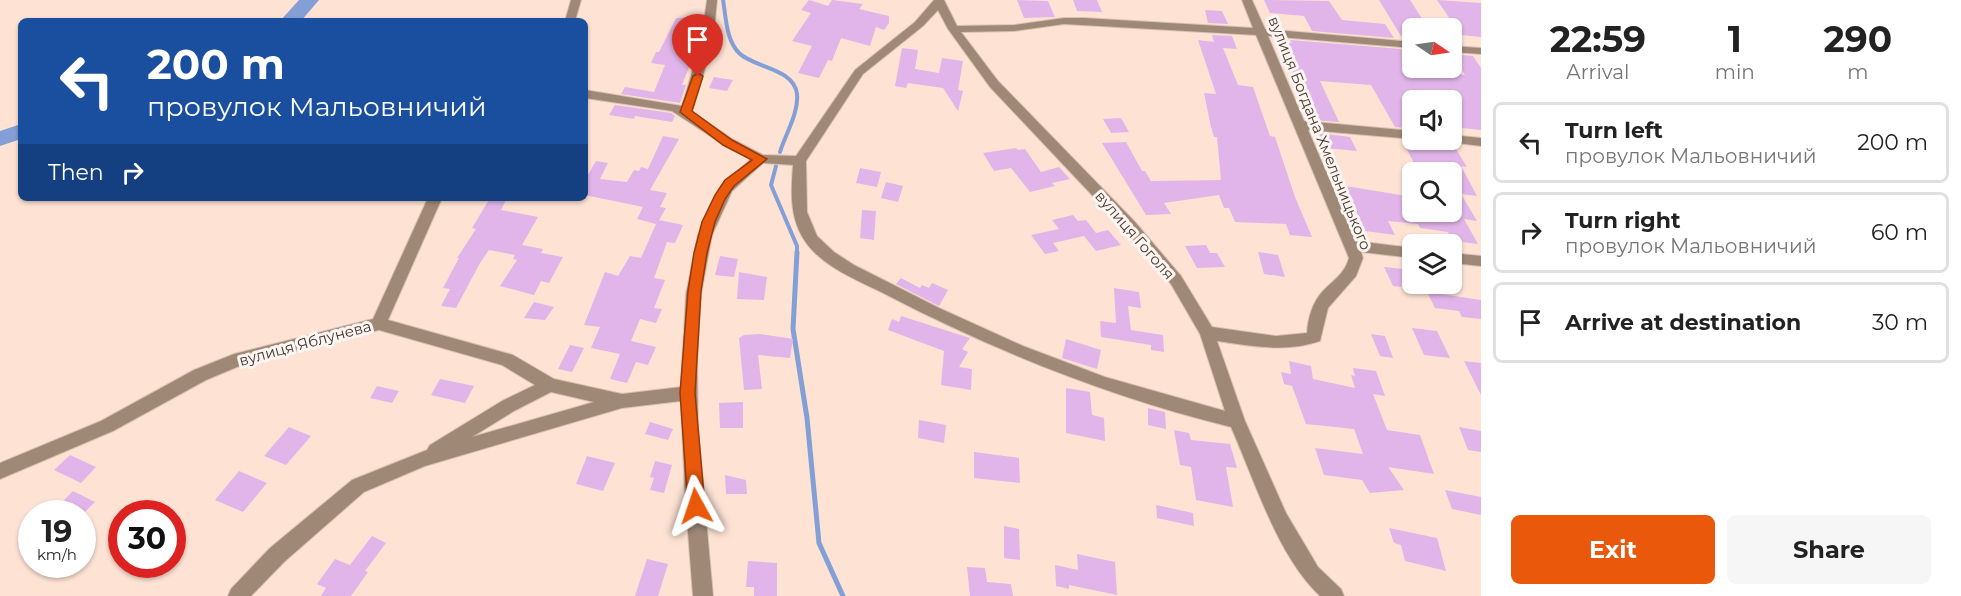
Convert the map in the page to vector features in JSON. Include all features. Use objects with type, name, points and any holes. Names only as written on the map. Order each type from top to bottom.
[{"type":"street","points":[[571,18],[576,0]]},
{"type":"street","points":[[686,112],[707,42],[712,0]]},
{"type":"street","name":"вулиця Богдана Хмельницького","points":[[1207,333],[1286,342],[1302,342],[1314,337],[1317,314],[1323,302],[1355,268],[1356,258],[1352,246],[1247,0]]},
{"type":"street","points":[[939,2],[919,24],[859,72],[800,161],[797,194],[799,215],[812,239],[832,258],[939,316],[1022,354],[1145,396],[1237,421]]},
{"type":"street","name":"вулиця Гоголя","points":[[939,2],[953,28],[994,84],[1130,226],[1170,273],[1207,333],[1237,421],[1280,519],[1311,574],[1334,596]]},
{"type":"street","points":[[953,28],[1014,28],[1064,21],[1261,32],[1402,44]]},
{"type":"street","points":[[1462,50],[1481,51]]},
{"type":"street","points":[[588,94],[675,108],[686,112],[728,142],[761,159],[800,161]]},
{"type":"street","points":[[1300,125],[1402,134]]},
{"type":"street","points":[[1462,140],[1481,142]]},
{"type":"street","points":[[703,596],[687,393],[694,291],[700,253],[719,198],[729,183],[761,159]]},
{"type":"street","points":[[379,324],[434,201]]},
{"type":"street","points":[[1352,246],[1402,252]]},
{"type":"street","points":[[1462,259],[1481,261]]},
{"type":"street","name":"вулиця Яблунева","points":[[0,471],[107,426],[200,375],[240,358],[379,324],[507,360],[550,385],[622,401]]},
{"type":"street","points":[[423,459],[474,425],[550,385]]},
{"type":"street","points":[[237,596],[277,555],[358,486],[423,459],[622,401],[687,393]]},
{"type":"street","points":[[1311,574],[1321,596]]},
{"type":"building","points":[[809,0],[828,6],[832,0],[863,4],[859,9],[889,16],[889,23],[884,30],[876,27],[870,46],[841,38],[832,61],[828,60],[819,78],[798,73],[812,46],[792,41],[811,13],[801,10]]},
{"type":"building","points":[[1017,0],[1048,1],[1055,17],[1024,18]]},
{"type":"building","points":[[1073,0],[1097,0],[1102,12],[1077,11]]},
{"type":"building","points":[[1264,0],[1329,1],[1342,20],[1385,24],[1394,38],[1312,31],[1304,16],[1270,13]]},
{"type":"building","points":[[1379,0],[1410,0],[1422,18],[1402,18],[1401,36]]},
{"type":"building","points":[[1437,0],[1481,3],[1481,37],[1462,35],[1462,18],[1449,18]]},
{"type":"building","points":[[1205,10],[1222,11],[1228,24],[1208,23]]},
{"type":"building","points":[[695,17],[691,28],[693,28],[680,55],[693,57],[682,85],[686,85],[680,103],[621,94],[625,87],[654,92],[665,65],[651,63],[656,52],[659,52],[676,18]]},
{"type":"building","points":[[1212,35],[1232,36],[1237,49],[1223,48],[1238,85],[1253,87],[1270,136],[1275,137],[1295,197],[1312,237],[1290,235],[1286,224],[1235,222],[1229,208],[1224,208],[1219,195],[1164,203],[1171,214],[1146,215],[1102,143],[1126,142],[1142,171],[1145,171],[1151,181],[1221,180],[1217,137],[1214,137],[1211,127],[1204,93],[1216,94],[1198,40],[1214,42]]},
{"type":"building","points":[[1290,40],[1401,49],[1402,78],[1462,78],[1462,75],[1465,75],[1462,70],[1462,55],[1473,56],[1481,68],[1481,130],[1462,128],[1462,90],[1402,90],[1402,128],[1395,127],[1371,85],[1320,81],[1339,122],[1313,120],[1279,41],[1292,43]]},
{"type":"building","points":[[902,48],[918,50],[915,69],[939,73],[942,58],[963,61],[958,90],[963,91],[958,111],[943,88],[908,83],[906,88],[895,86]]},
{"type":"building","points":[[714,77],[733,80],[727,91],[709,88]]},
{"type":"building","points":[[615,105],[671,113],[675,116],[672,122],[635,116],[634,119],[609,115]]},
{"type":"building","points":[[1121,118],[1129,132],[1111,133],[1103,119]]},
{"type":"building","points":[[1319,133],[1350,137],[1357,151],[1325,148]]},
{"type":"building","points":[[663,136],[679,139],[650,190],[667,193],[660,207],[666,208],[659,220],[683,225],[675,243],[667,242],[654,278],[665,280],[654,308],[662,309],[656,323],[640,319],[631,341],[656,347],[648,365],[636,362],[627,383],[610,379],[620,354],[591,348],[600,327],[584,325],[605,272],[618,276],[630,256],[641,258],[656,224],[637,219],[643,207],[588,196],[588,175],[596,161],[608,163],[600,179],[627,182],[634,170],[639,171],[641,167],[648,169]]},
{"type":"building","points":[[1016,148],[1025,149],[1041,172],[1059,167],[1070,179],[1052,183],[1055,186],[1030,192],[1011,168],[994,171],[983,153]]},
{"type":"building","points":[[1407,150],[1457,150],[1467,167],[1462,166],[1462,162],[1413,162]]},
{"type":"building","points":[[860,168],[881,172],[877,187],[856,183]]},
{"type":"building","points":[[1462,168],[1477,196],[1462,194]]},
{"type":"building","points":[[886,182],[903,186],[898,202],[881,198]]},
{"type":"building","points":[[1345,186],[1402,195],[1402,222],[1462,222],[1462,196],[1477,221],[1464,219],[1478,244],[1462,242],[1462,234],[1449,234],[1420,228],[1418,224],[1388,221],[1395,235],[1365,231]]},
{"type":"building","points":[[488,201],[506,201],[501,210],[538,217],[522,245],[543,249],[541,253],[563,257],[549,283],[541,281],[534,295],[500,286],[517,260],[513,259],[515,255],[489,250],[456,308],[441,306],[450,289],[443,288],[459,258],[457,258],[476,229],[472,228]]},
{"type":"building","points":[[862,210],[876,211],[874,240],[860,238]]},
{"type":"building","points":[[1073,215],[1078,221],[1086,220],[1096,233],[1108,230],[1121,245],[1096,251],[1084,236],[1053,243],[1059,251],[1045,254],[1031,235],[1059,229],[1052,220]]},
{"type":"building","points":[[1206,245],[1210,253],[1217,253],[1225,267],[1197,268],[1185,246]]},
{"type":"building","points":[[1258,252],[1278,255],[1285,277],[1264,274]]},
{"type":"building","points":[[720,256],[738,259],[734,277],[715,275]]},
{"type":"building","points":[[1384,267],[1402,269],[1402,287],[1393,286]]},
{"type":"building","points":[[739,272],[767,277],[764,300],[737,299]]},
{"type":"building","points":[[901,278],[920,288],[922,285],[929,288],[932,283],[948,290],[939,306],[896,284]]},
{"type":"building","points":[[1114,288],[1139,292],[1141,308],[1128,306],[1131,330],[1163,335],[1164,352],[1151,350],[1151,345],[1101,337],[1100,321],[1116,323]]},
{"type":"building","points":[[1428,294],[1481,300],[1481,319],[1462,317],[1459,311],[1435,308]]},
{"type":"building","points":[[534,302],[554,307],[545,320],[524,318]]},
{"type":"building","points":[[901,316],[970,338],[962,349],[968,352],[959,367],[972,369],[971,390],[941,385],[944,351],[888,330],[892,319],[899,322]]},
{"type":"building","points":[[1412,328],[1437,331],[1450,358],[1424,355]]},
{"type":"building","points":[[760,334],[793,339],[790,358],[758,355],[762,389],[744,390],[739,338],[744,335]]},
{"type":"building","points":[[1371,334],[1385,336],[1393,358],[1380,356]]},
{"type":"building","points":[[1066,339],[1101,350],[1097,369],[1062,358]]},
{"type":"building","points":[[570,345],[584,348],[572,372],[558,369]]},
{"type":"building","points":[[1289,361],[1311,366],[1313,379],[1355,388],[1351,375],[1355,376],[1353,368],[1376,371],[1385,396],[1373,394],[1387,430],[1420,435],[1434,474],[1388,467],[1404,490],[1370,493],[1362,480],[1324,475],[1315,448],[1363,454],[1354,429],[1306,424],[1292,386],[1284,384],[1281,372],[1291,374]]},
{"type":"building","points":[[1464,361],[1481,363],[1481,395]]},
{"type":"building","points":[[440,379],[474,386],[465,403],[431,395]]},
{"type":"building","points":[[377,386],[399,391],[392,403],[370,398]]},
{"type":"building","points":[[1066,388],[1090,392],[1092,415],[1104,418],[1105,441],[1066,433]]},
{"type":"building","points":[[743,402],[743,428],[720,428],[719,403]]},
{"type":"building","points":[[1148,408],[1165,412],[1166,429],[1148,425]]},
{"type":"building","points":[[919,420],[946,425],[944,443],[918,438]]},
{"type":"building","points":[[650,422],[673,429],[668,440],[645,434]]},
{"type":"building","points":[[289,427],[311,436],[286,465],[264,456]]},
{"type":"building","points":[[1459,427],[1481,431],[1481,452],[1468,450]]},
{"type":"building","points":[[1174,430],[1189,433],[1191,440],[1230,444],[1237,468],[1226,467],[1233,507],[1196,500],[1191,467],[1180,465]]},
{"type":"building","points":[[974,452],[1019,458],[1020,483],[974,478]]},
{"type":"building","points":[[70,455],[96,467],[81,483],[54,470]]},
{"type":"building","points":[[587,456],[615,463],[603,491],[576,484]]},
{"type":"building","points":[[655,461],[672,465],[664,493],[650,490],[654,478],[650,477]]},
{"type":"building","points":[[239,471],[267,483],[243,512],[215,500]]},
{"type":"building","points":[[725,475],[746,480],[747,494],[726,494]]},
{"type":"building","points":[[1445,490],[1481,497],[1481,515],[1452,509]]},
{"type":"building","points":[[73,491],[91,500],[64,500]]},
{"type":"building","points":[[1156,505],[1193,513],[1194,526],[1157,518]]},
{"type":"building","points":[[1004,526],[1019,529],[1020,560],[1004,558]]},
{"type":"building","points":[[1389,528],[1437,538],[1446,571],[1405,561],[1401,545],[1394,543]]},
{"type":"building","points":[[372,536],[386,543],[365,571],[368,572],[351,596],[321,596],[326,588],[317,584],[335,559],[350,565]]},
{"type":"building","points":[[1077,554],[1115,562],[1117,595],[1069,585],[1069,589],[1056,586],[1055,565],[1078,570]]},
{"type":"building","points":[[647,559],[668,564],[658,596],[635,596]]},
{"type":"building","points":[[748,561],[777,563],[777,596],[754,596],[754,587],[746,587]]},
{"type":"building","points":[[967,567],[985,568],[987,582],[1011,584],[1013,596],[970,596]]},
{"type":"waterway","points":[[293,18],[310,0]]},
{"type":"waterway","points":[[723,0],[731,42],[739,53],[781,74],[794,85],[797,94],[796,109],[780,152]]},
{"type":"waterway","points":[[0,139],[18,132]]},
{"type":"waterway","points":[[776,166],[771,185],[797,246],[797,252]]},
{"type":"waterway","points":[[797,252],[793,329],[807,418],[819,543],[843,596]]},
{"type":"route","points":[[696,506],[687,393],[694,291],[700,253],[719,198],[729,183],[761,159],[728,142],[686,112],[698,76]]}]
